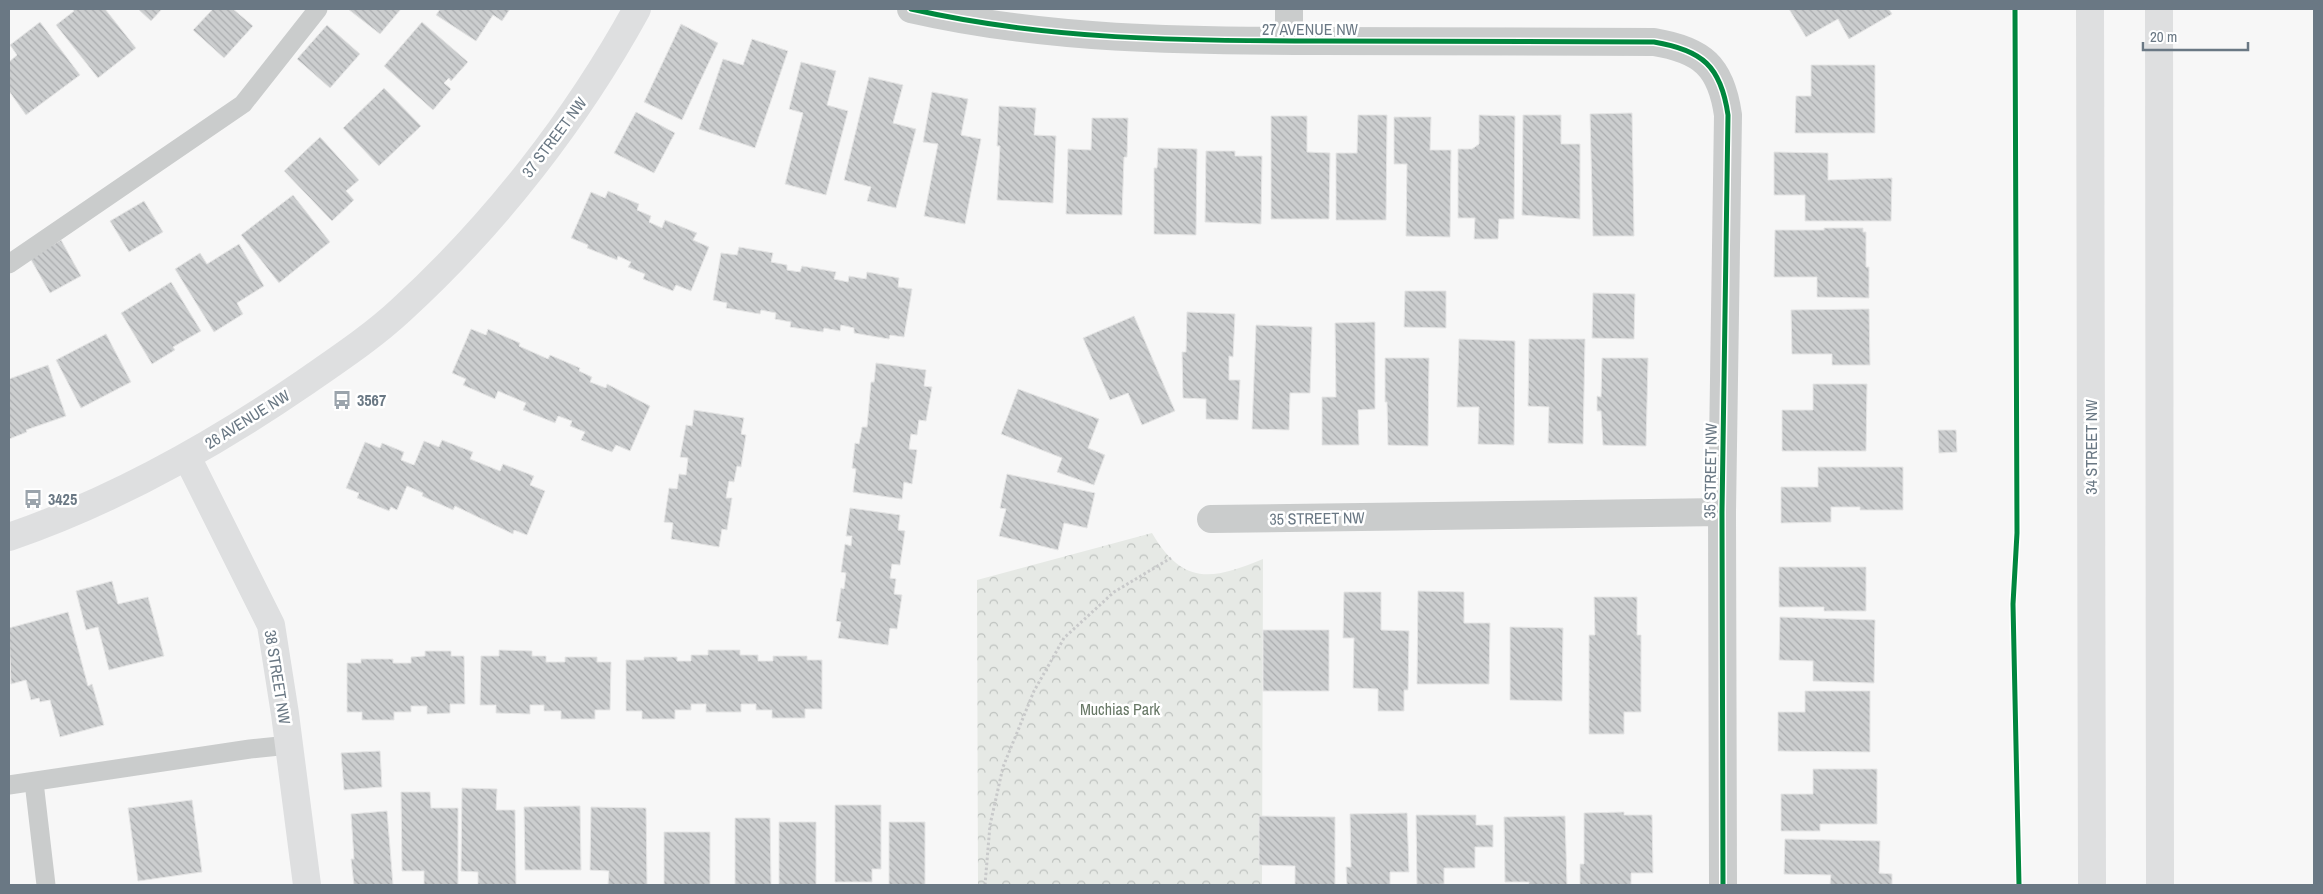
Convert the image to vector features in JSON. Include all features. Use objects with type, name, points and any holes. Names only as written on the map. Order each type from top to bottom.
[{"type":"main road","name":"37 STREET NW","points":[[457,256],[573,114],[612,54],[637,9]]},
{"type":"main road","name":"34 STREET NW","points":[[2090,9],[2092,885]]},
{"type":"main road","points":[[2159,9],[2160,885]]},
{"type":"main road","name":"26 AVENUE NW","points":[[9,537],[41,526],[187,457],[263,411],[330,365],[400,311],[457,256]]},
{"type":"main road","name":"38 STREET NW","points":[[187,457],[271,625],[307,885]]},
{"type":"street","name":"27 AVENUE NW","points":[[911,9],[988,17],[1083,36],[1289,41],[1654,42],[1678,46],[1707,61]]},
{"type":"street","points":[[1289,9],[1289,41]]},
{"type":"street","name":"35 STREET NW","points":[[1707,61],[1719,78],[1725,95],[1728,115],[1722,512],[1723,885]]},
{"type":"street","name":"35 STREET NW","points":[[1211,519],[1722,512]]},
{"type":"lane","points":[[9,264],[244,104],[318,9]]},
{"type":"lane","points":[[9,785],[288,745]]},
{"type":"lane","points":[[34,782],[46,885]]},
{"type":"path","points":[[985,885],[990,826],[1003,768],[1034,691],[1064,638],[1114,592],[1171,558]]},
{"type":"green space","name":"Muchias Park","points":[[1152,533],[1175,562],[1187,570],[1200,574],[1228,571],[1263,559],[1262,885],[978,885],[977,580]]},
{"type":"building","points":[[72,9],[105,9],[136,48],[98,78],[56,25],[74,11]]},
{"type":"building","points":[[138,9],[162,9],[151,21]]},
{"type":"building","points":[[213,9],[233,9],[253,26],[224,58],[193,30]]},
{"type":"building","points":[[348,9],[401,9],[380,34]]},
{"type":"building","points":[[440,9],[510,9],[502,21],[493,15],[476,41],[436,15]]},
{"type":"building","points":[[1789,9],[1889,9],[1892,14],[1849,39],[1838,19],[1806,37]]},
{"type":"building","points":[[40,22],[80,75],[26,115],[9,91],[9,62],[17,55],[10,45]]},
{"type":"building","points":[[422,22],[468,62],[451,81],[449,78],[444,83],[451,89],[433,110],[384,66]]},
{"type":"building","points":[[681,24],[718,43],[682,120],[644,102]]},
{"type":"building","points":[[327,25],[360,54],[330,88],[297,59]]},
{"type":"building","points":[[752,39],[788,51],[755,148],[699,129],[723,59],[743,65]]},
{"type":"building","points":[[801,62],[836,71],[827,105],[848,111],[826,195],[785,184],[803,113],[789,109]]},
{"type":"building","points":[[1811,65],[1875,65],[1875,133],[1795,133],[1796,96],[1811,96]]},
{"type":"building","points":[[869,77],[903,85],[893,123],[916,129],[896,208],[867,201],[871,187],[844,180]]},
{"type":"building","points":[[384,88],[421,126],[379,166],[343,128]]},
{"type":"building","points":[[932,92],[968,99],[961,135],[981,139],[965,224],[924,216],[938,144],[923,142]]},
{"type":"building","points":[[999,106],[1036,108],[1034,135],[1056,136],[1053,203],[997,200],[1000,146],[997,146]]},
{"type":"building","points":[[636,112],[675,133],[654,173],[614,153]]},
{"type":"building","points":[[1632,113],[1634,236],[1593,236],[1590,114]]},
{"type":"building","points":[[1358,115],[1387,115],[1386,220],[1336,220],[1336,153],[1357,153]]},
{"type":"building","points":[[1479,115],[1515,116],[1514,219],[1499,219],[1498,239],[1474,239],[1475,218],[1458,218],[1458,149],[1472,149],[1479,144]]},
{"type":"building","points":[[1523,115],[1561,115],[1561,144],[1580,144],[1580,219],[1522,215]]},
{"type":"building","points":[[1271,116],[1307,116],[1307,152],[1330,153],[1329,219],[1271,219]]},
{"type":"building","points":[[1394,117],[1431,117],[1430,150],[1451,150],[1450,237],[1406,236],[1407,164],[1394,164]]},
{"type":"building","points":[[1092,118],[1128,118],[1127,157],[1124,157],[1122,215],[1066,214],[1068,149],[1091,150]]},
{"type":"building","points":[[320,137],[359,180],[346,191],[354,200],[332,221],[284,171]]},
{"type":"building","points":[[1158,148],[1197,149],[1196,235],[1154,234],[1154,168],[1157,168]]},
{"type":"building","points":[[1206,151],[1235,151],[1235,156],[1262,156],[1261,224],[1205,222]]},
{"type":"building","points":[[1774,152],[1828,153],[1828,180],[1892,178],[1891,221],[1805,221],[1805,195],[1774,195]]},
{"type":"building","points":[[608,191],[639,204],[637,210],[651,216],[649,222],[662,228],[665,220],[697,233],[693,240],[709,247],[691,291],[676,285],[673,291],[643,279],[645,274],[628,267],[631,262],[618,256],[617,260],[587,248],[588,245],[571,238],[591,192],[605,198]]},
{"type":"building","points":[[293,195],[330,242],[279,283],[241,235]]},
{"type":"building","points":[[144,201],[163,232],[129,252],[110,221]]},
{"type":"building","points":[[1824,228],[1863,228],[1863,232],[1866,232],[1866,267],[1869,267],[1869,298],[1817,297],[1817,277],[1774,277],[1775,230],[1824,230]]},
{"type":"building","points":[[61,240],[81,276],[50,293],[30,258]]},
{"type":"building","points":[[239,244],[264,286],[237,303],[243,314],[214,332],[175,269],[200,253],[207,264]]},
{"type":"building","points":[[739,247],[773,253],[771,262],[787,265],[787,270],[800,272],[802,266],[836,272],[834,279],[848,282],[849,276],[866,279],[867,272],[899,278],[898,287],[912,289],[904,337],[890,335],[889,339],[854,333],[854,328],[841,325],[840,331],[824,328],[823,332],[790,327],[791,322],[775,319],[776,313],[761,310],[760,314],[726,308],[727,303],[713,300],[721,253],[737,255]]},
{"type":"building","points":[[171,282],[201,331],[173,347],[175,350],[152,364],[121,313]]},
{"type":"building","points":[[1405,291],[1446,291],[1446,328],[1404,327]]},
{"type":"building","points":[[1593,293],[1635,294],[1634,339],[1592,338]]},
{"type":"building","points":[[1869,309],[1870,365],[1832,365],[1832,354],[1792,354],[1791,310]]},
{"type":"building","points":[[1187,312],[1235,314],[1233,357],[1229,356],[1229,380],[1240,380],[1238,420],[1206,419],[1206,399],[1183,398],[1182,352],[1186,352]]},
{"type":"building","points":[[1134,316],[1175,411],[1142,425],[1128,393],[1110,400],[1083,338]]},
{"type":"building","points":[[1375,322],[1375,409],[1358,410],[1359,445],[1322,445],[1322,397],[1336,397],[1335,323]]},
{"type":"building","points":[[1256,325],[1312,327],[1310,393],[1290,393],[1289,430],[1252,429]]},
{"type":"building","points":[[471,329],[486,335],[488,329],[520,343],[519,346],[548,359],[550,355],[580,368],[579,371],[592,377],[590,382],[606,388],[607,384],[650,406],[630,451],[616,445],[612,452],[581,440],[585,432],[570,426],[572,421],[558,416],[555,423],[523,410],[526,403],[498,391],[495,399],[463,385],[466,379],[452,373]]},
{"type":"building","points":[[106,334],[131,382],[81,408],[56,360]]},
{"type":"building","points":[[1459,339],[1515,341],[1514,445],[1478,444],[1479,407],[1457,407]]},
{"type":"building","points":[[1529,339],[1585,339],[1583,444],[1548,443],[1549,407],[1528,406]]},
{"type":"building","points":[[1385,358],[1429,358],[1428,446],[1388,445],[1387,402],[1385,402]]},
{"type":"building","points":[[1602,358],[1648,358],[1646,446],[1603,445],[1601,411],[1597,411],[1597,396],[1601,397]]},
{"type":"building","points":[[876,363],[926,370],[924,386],[932,387],[926,421],[919,420],[917,435],[911,434],[909,449],[917,450],[912,484],[904,482],[902,499],[853,492],[856,469],[852,468],[855,443],[859,444],[862,427],[867,427],[871,382],[874,382]]},
{"type":"building","points":[[48,365],[66,416],[26,430],[27,432],[9,439],[9,379]]},
{"type":"building","points":[[1813,384],[1867,384],[1866,451],[1782,451],[1782,410],[1813,410]]},
{"type":"building","points":[[1018,389],[1099,419],[1088,448],[1105,455],[1094,485],[1057,472],[1062,458],[1001,434]]},
{"type":"building","points":[[694,410],[744,418],[741,434],[746,435],[741,467],[737,466],[734,482],[729,481],[726,498],[732,498],[727,530],[722,529],[719,547],[671,539],[673,523],[664,522],[669,488],[677,489],[679,474],[686,475],[688,458],[680,457],[686,425],[692,426]]},
{"type":"building","points":[[1938,430],[1956,430],[1957,452],[1939,453]]},
{"type":"building","points":[[442,440],[473,452],[470,459],[500,471],[503,464],[534,476],[530,485],[545,491],[527,535],[514,530],[513,534],[455,506],[453,510],[422,496],[423,493],[407,486],[397,510],[391,507],[389,511],[357,498],[359,493],[346,488],[365,442],[380,448],[382,443],[404,452],[401,460],[414,465],[424,441],[439,447]]},
{"type":"building","points":[[1818,467],[1903,467],[1903,510],[1860,510],[1860,507],[1831,507],[1831,522],[1781,523],[1781,487],[1818,487]]},
{"type":"building","points":[[1007,474],[1095,493],[1087,528],[1064,523],[1058,550],[999,536],[1006,509],[1000,508]]},
{"type":"building","points":[[850,508],[900,515],[898,530],[905,531],[900,565],[892,564],[890,578],[896,579],[894,594],[902,595],[897,629],[890,628],[888,645],[838,638],[841,622],[836,621],[841,588],[844,589],[846,573],[841,572],[845,544],[851,546],[852,536],[846,536]]},
{"type":"building","points":[[1779,567],[1866,567],[1866,611],[1824,611],[1824,607],[1779,607]]},
{"type":"building","points":[[112,581],[118,604],[148,597],[164,656],[109,670],[98,627],[86,630],[76,591]]},
{"type":"building","points":[[1418,591],[1464,592],[1464,623],[1490,623],[1489,684],[1417,684]]},
{"type":"building","points":[[1344,592],[1381,592],[1381,630],[1409,631],[1408,690],[1404,690],[1404,711],[1378,711],[1378,689],[1353,688],[1354,638],[1343,638]]},
{"type":"building","points":[[1594,597],[1637,597],[1637,635],[1641,635],[1641,712],[1624,712],[1624,734],[1589,734],[1589,635],[1595,635]]},
{"type":"building","points":[[68,612],[88,686],[92,684],[104,725],[60,737],[50,700],[40,702],[39,698],[31,700],[26,680],[11,684],[9,628]]},
{"type":"building","points":[[1780,617],[1875,620],[1874,683],[1813,681],[1813,661],[1779,660]]},
{"type":"building","points":[[1510,627],[1563,628],[1562,701],[1510,700]]},
{"type":"building","points":[[1263,630],[1329,630],[1329,691],[1263,691]]},
{"type":"building","points":[[499,650],[532,651],[532,656],[546,656],[546,662],[565,662],[565,657],[597,657],[597,662],[611,662],[610,710],[595,710],[595,719],[561,719],[561,711],[544,711],[544,705],[530,705],[530,714],[496,713],[496,705],[480,705],[481,656],[499,656]]},
{"type":"building","points":[[708,650],[740,650],[740,655],[758,655],[758,661],[773,661],[773,656],[807,656],[807,660],[822,660],[822,709],[805,709],[805,718],[772,718],[772,710],[756,710],[756,704],[741,704],[741,712],[706,712],[706,704],[691,704],[691,710],[675,710],[675,719],[642,719],[642,711],[626,711],[626,660],[644,660],[644,657],[677,657],[677,661],[691,661],[691,655],[708,655]]},
{"type":"building","points":[[425,651],[451,651],[451,656],[464,656],[465,704],[450,704],[450,713],[427,714],[427,706],[411,706],[411,712],[394,712],[394,720],[362,720],[362,712],[347,712],[347,663],[361,663],[361,659],[393,659],[393,663],[411,663],[411,657],[425,656]]},
{"type":"building","points":[[1805,691],[1870,691],[1870,752],[1778,751],[1778,712],[1805,712]]},
{"type":"building","points":[[380,751],[382,787],[344,790],[341,753]]},
{"type":"building","points":[[1813,769],[1877,769],[1877,824],[1820,824],[1820,831],[1781,831],[1781,794],[1813,794]]},
{"type":"building","points":[[462,788],[497,789],[496,810],[515,810],[516,885],[478,885],[478,872],[461,871]]},
{"type":"building","points":[[401,792],[430,792],[431,808],[458,808],[458,885],[424,885],[424,871],[402,871]]},
{"type":"building","points":[[192,800],[202,872],[138,881],[128,808]]},
{"type":"building","points":[[835,805],[881,805],[881,869],[872,869],[872,882],[835,882]]},
{"type":"building","points":[[580,806],[581,870],[525,870],[524,807]]},
{"type":"building","points":[[591,807],[646,808],[647,885],[608,885],[609,871],[590,870]]},
{"type":"building","points":[[387,811],[393,885],[354,885],[351,859],[354,859],[351,814]]},
{"type":"building","points":[[1624,812],[1624,815],[1652,815],[1653,873],[1631,873],[1631,885],[1580,885],[1580,864],[1584,864],[1584,813]]},
{"type":"building","points":[[1407,813],[1409,872],[1390,872],[1390,885],[1347,885],[1346,867],[1351,867],[1350,814]]},
{"type":"building","points":[[1416,815],[1476,815],[1476,825],[1493,825],[1493,847],[1475,847],[1475,868],[1444,868],[1444,884],[1417,885]]},
{"type":"building","points":[[1259,816],[1335,817],[1335,885],[1295,885],[1295,866],[1259,865]]},
{"type":"building","points":[[1565,816],[1567,885],[1529,885],[1529,882],[1505,882],[1504,817]]},
{"type":"building","points":[[735,818],[770,818],[771,885],[735,885]]},
{"type":"building","points":[[779,822],[816,822],[816,885],[779,885]]},
{"type":"building","points":[[889,822],[925,822],[925,885],[889,885]]},
{"type":"building","points":[[664,832],[710,832],[710,885],[664,885]]},
{"type":"building","points":[[1785,839],[1880,841],[1879,873],[1892,874],[1892,885],[1830,885],[1831,875],[1784,874]]},
{"type":"cycle path","points":[[911,9],[1013,27],[1115,37],[1270,41],[1654,42],[1685,50],[1706,63],[1714,72],[1720,84],[1728,115],[1722,512],[1723,885]]},
{"type":"cycle path","points":[[2015,9],[2017,533],[2013,604],[2019,885]]},
{"type":"place","name":"3567","points":[[342,400]]},
{"type":"place","name":"3425","points":[[33,499]]}]
